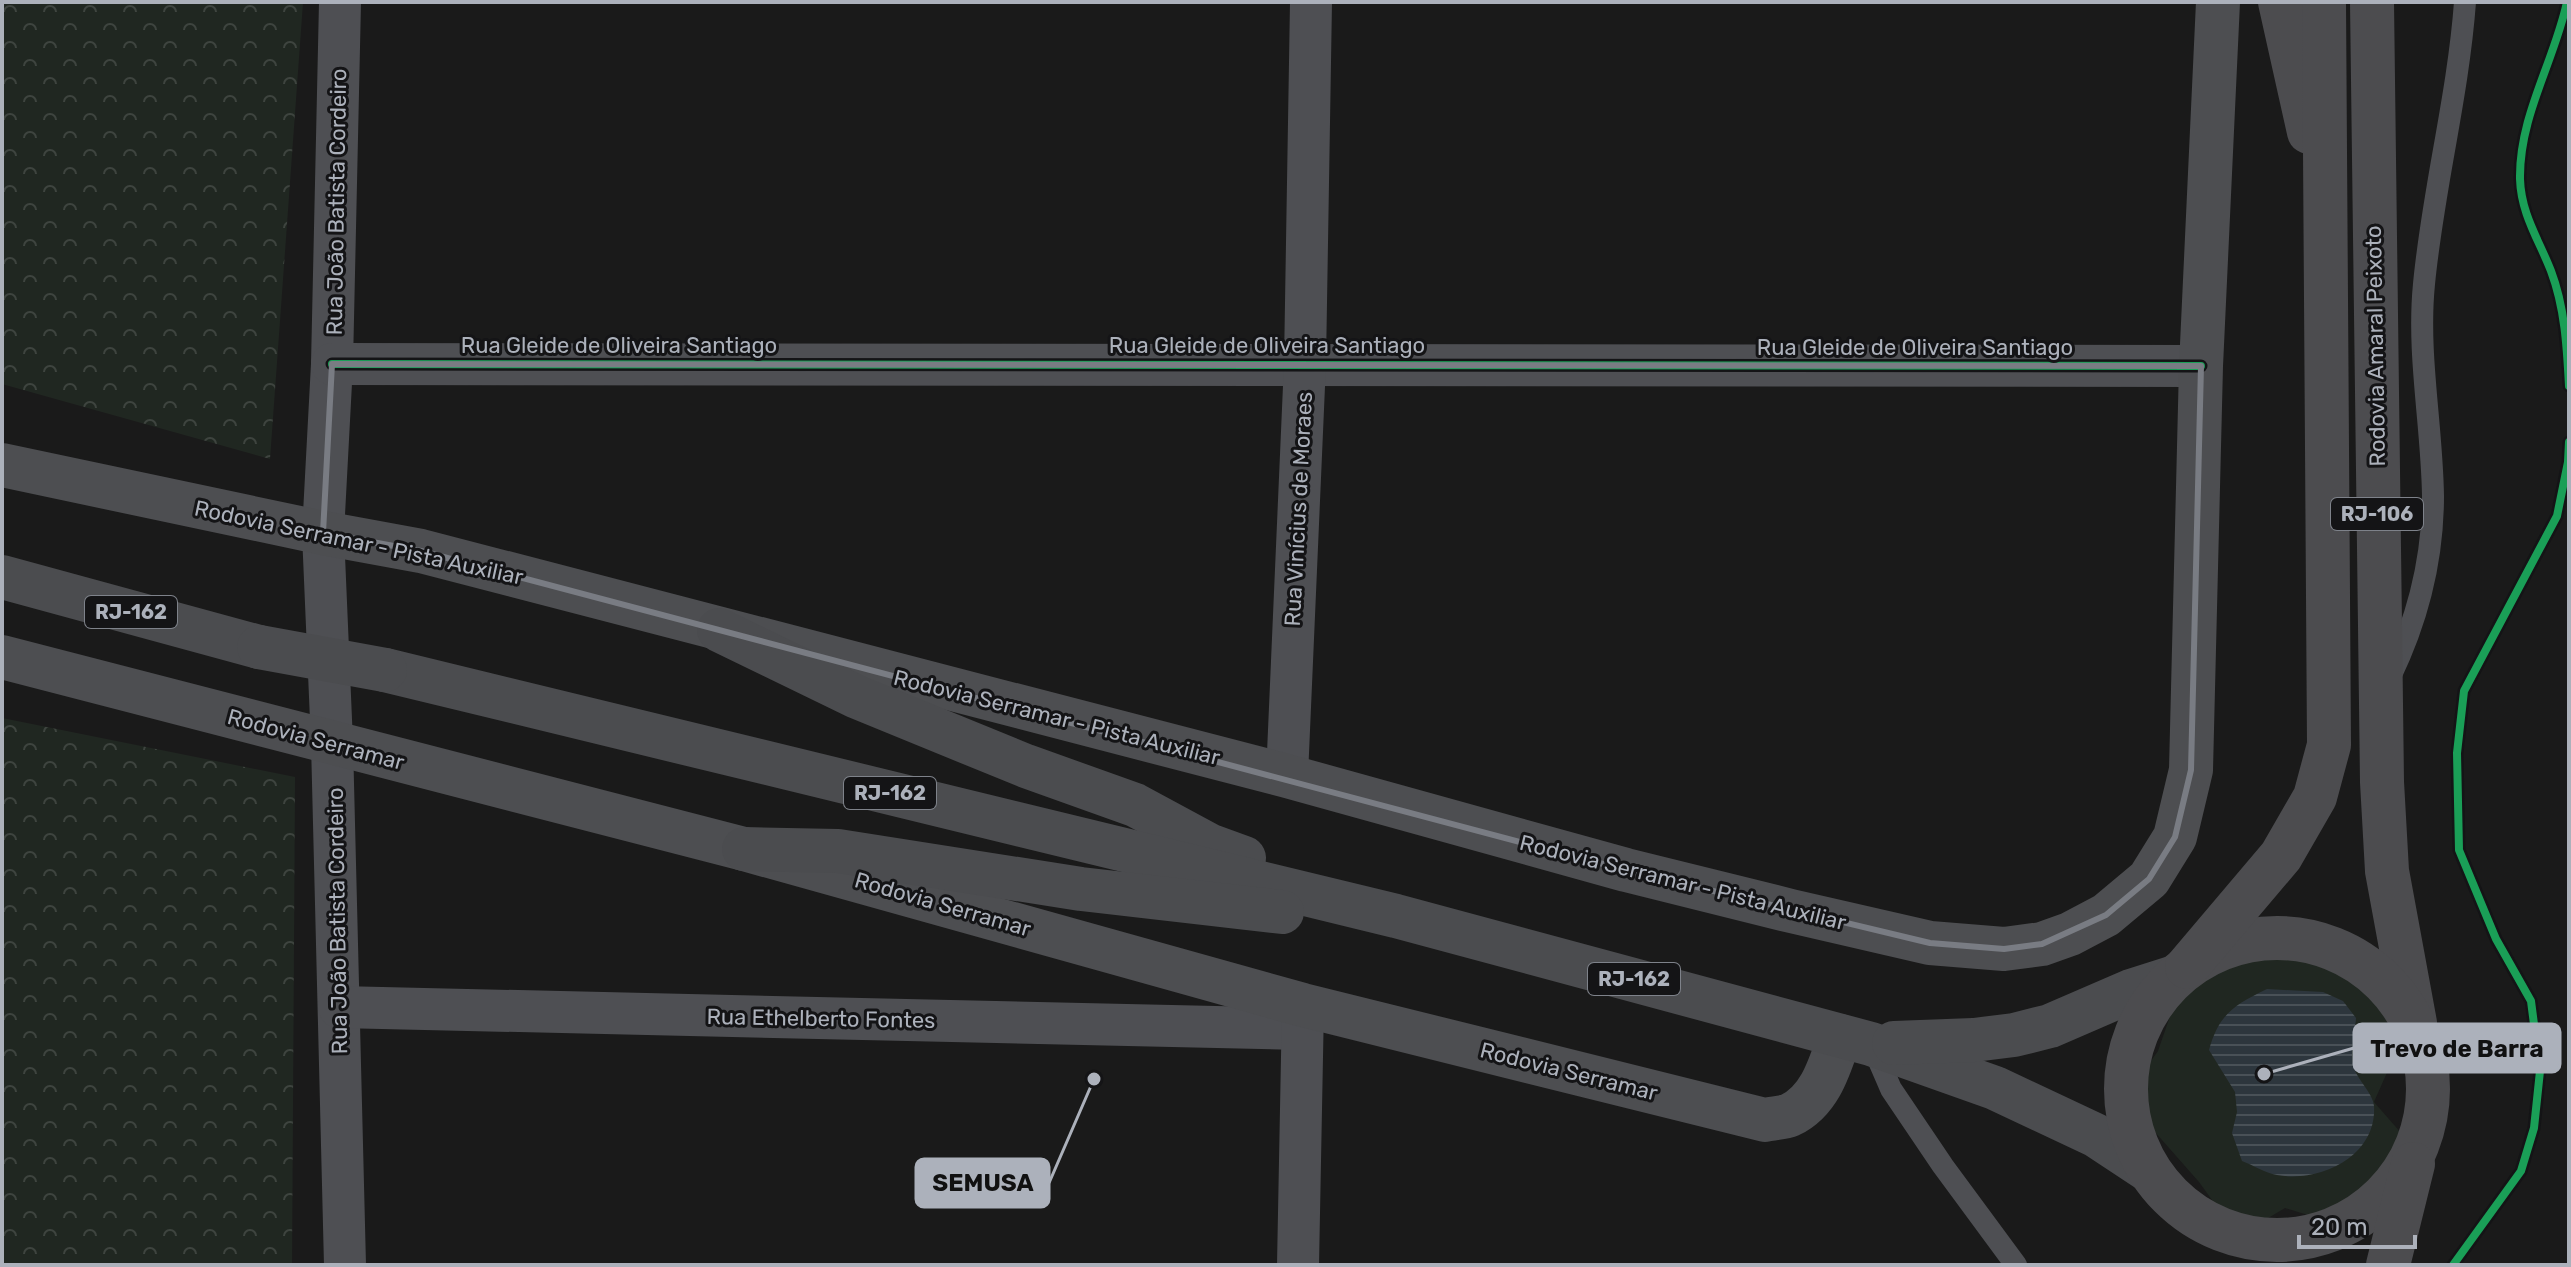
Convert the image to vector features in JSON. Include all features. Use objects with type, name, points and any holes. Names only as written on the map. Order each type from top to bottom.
[{"type":"highway","points":[[2280,2],[2296,81],[2326,193]]},
{"type":"highway","name":"RJ-106","points":[[2242,1265],[2205,1223],[2173,1200],[2148,1170],[2131,1135],[2125,1098],[2130,1053],[2146,1012],[2281,856],[2315,797],[2329,745],[2324,2]]},
{"type":"highway","name":"Rodovia Amaral Peixoto","points":[[2376,12],[2381,696],[2387,871],[2415,1023]]},
{"type":"highway","name":"RJ-106","points":[[2181,972],[2220,948],[2257,939],[2295,938],[2332,947],[2366,965],[2394,991],[2415,1023],[2427,1064],[2428,1108],[2388,1265]]},
{"type":"highway","name":"RJ-106","points":[[2205,1223],[2238,1236],[2273,1241],[2309,1237],[2343,1226],[2373,1206],[2398,1181],[2416,1150]]},
{"type":"main road","name":"Rodovia Serramar - Pista Auxiliar","points":[[2,465],[421,551],[1287,776],[1626,870],[1930,943],[2004,949],[2042,944],[2070,934],[2106,915],[2149,879],[2175,837],[2191,770],[2201,366],[2218,2]]},
{"type":"main road","name":"RJ-162","points":[[2,577],[259,647],[385,670],[1396,916],[1856,1040],[2006,1093],[2095,1135],[2148,1170]]},
{"type":"main road","points":[[719,630],[857,697],[1026,766],[1135,805],[1211,846],[1396,916]]},
{"type":"main road","name":"Rodovia Serramar","points":[[2,657],[744,849],[1302,1017],[1765,1120],[1789,1116],[1809,1101],[1856,1040]]},
{"type":"main road","points":[[744,849],[838,851],[1081,889],[1266,910],[1396,916]]},
{"type":"main road","name":"RJ-162","points":[[1856,1040],[1974,1040],[2014,1035],[2050,1026],[2181,972]]},
{"type":"street","name":"Rua João Batista Cordeiro","points":[[340,2],[332,364],[323,533],[332,743],[345,1265]]},
{"type":"street","name":"Rua Vinícius de Moraes","points":[[1287,776],[1305,363],[1311,2]]},
{"type":"street","name":"Rua Gleide de Oliveira Santiago","points":[[332,364],[2201,366]]},
{"type":"street","name":"Rua Ethelberto Fontes","points":[[339,1007],[1302,1017]]},
{"type":"street","points":[[1298,1265],[1302,1017]]},
{"type":"lane","points":[[2381,696],[2407,641],[2421,601],[2430,550],[2433,496],[2423,357],[2424,287],[2431,224],[2462,54],[2465,2]]},
{"type":"lane","points":[[1856,1040],[2007,1261]]},
{"type":"highlighted area","points":[[332,364],[2201,366],[2191,770],[2175,837],[2149,879],[2106,915],[2042,944],[2004,949],[1930,943],[1626,870],[421,551],[323,533]]},
{"type":"green space","points":[[2,2],[303,2],[270,459],[2,384]]},
{"type":"green space","points":[[2,718],[295,777],[292,1265],[2,1265]]},
{"type":"green space","points":[[2295,938],[2366,965],[2397,1050],[2374,1102],[2416,1150],[2343,1226],[2285,1208],[2238,1236],[2199,1182],[2125,1098],[2158,1051],[2187,967],[2238,944]]},
{"type":"shaded area","points":[[2267,989],[2323,992],[2343,1001],[2356,1018],[2353,1063],[2373,1101],[2372,1124],[2356,1152],[2328,1170],[2311,1175],[2277,1175],[2242,1161],[2232,1133],[2237,1112],[2235,1092],[2209,1050],[2229,1012]]},
{"type":"cycle path","points":[[2567,2],[2525,133],[2520,179],[2527,215],[2551,271],[2559,299],[2569,386]]},
{"type":"cycle path","points":[[332,364],[2201,366]]},
{"type":"cycle path","points":[[2453,1265],[2521,1171],[2534,1128],[2540,1071],[2531,1001],[2496,939],[2459,850],[2457,753],[2464,691],[2557,516],[2569,442]]},
{"type":"place","name":"Trevo de Barra","points":[[2264,1074]]},
{"type":"place","name":"SEMUSA","points":[[1094,1079]]}]
